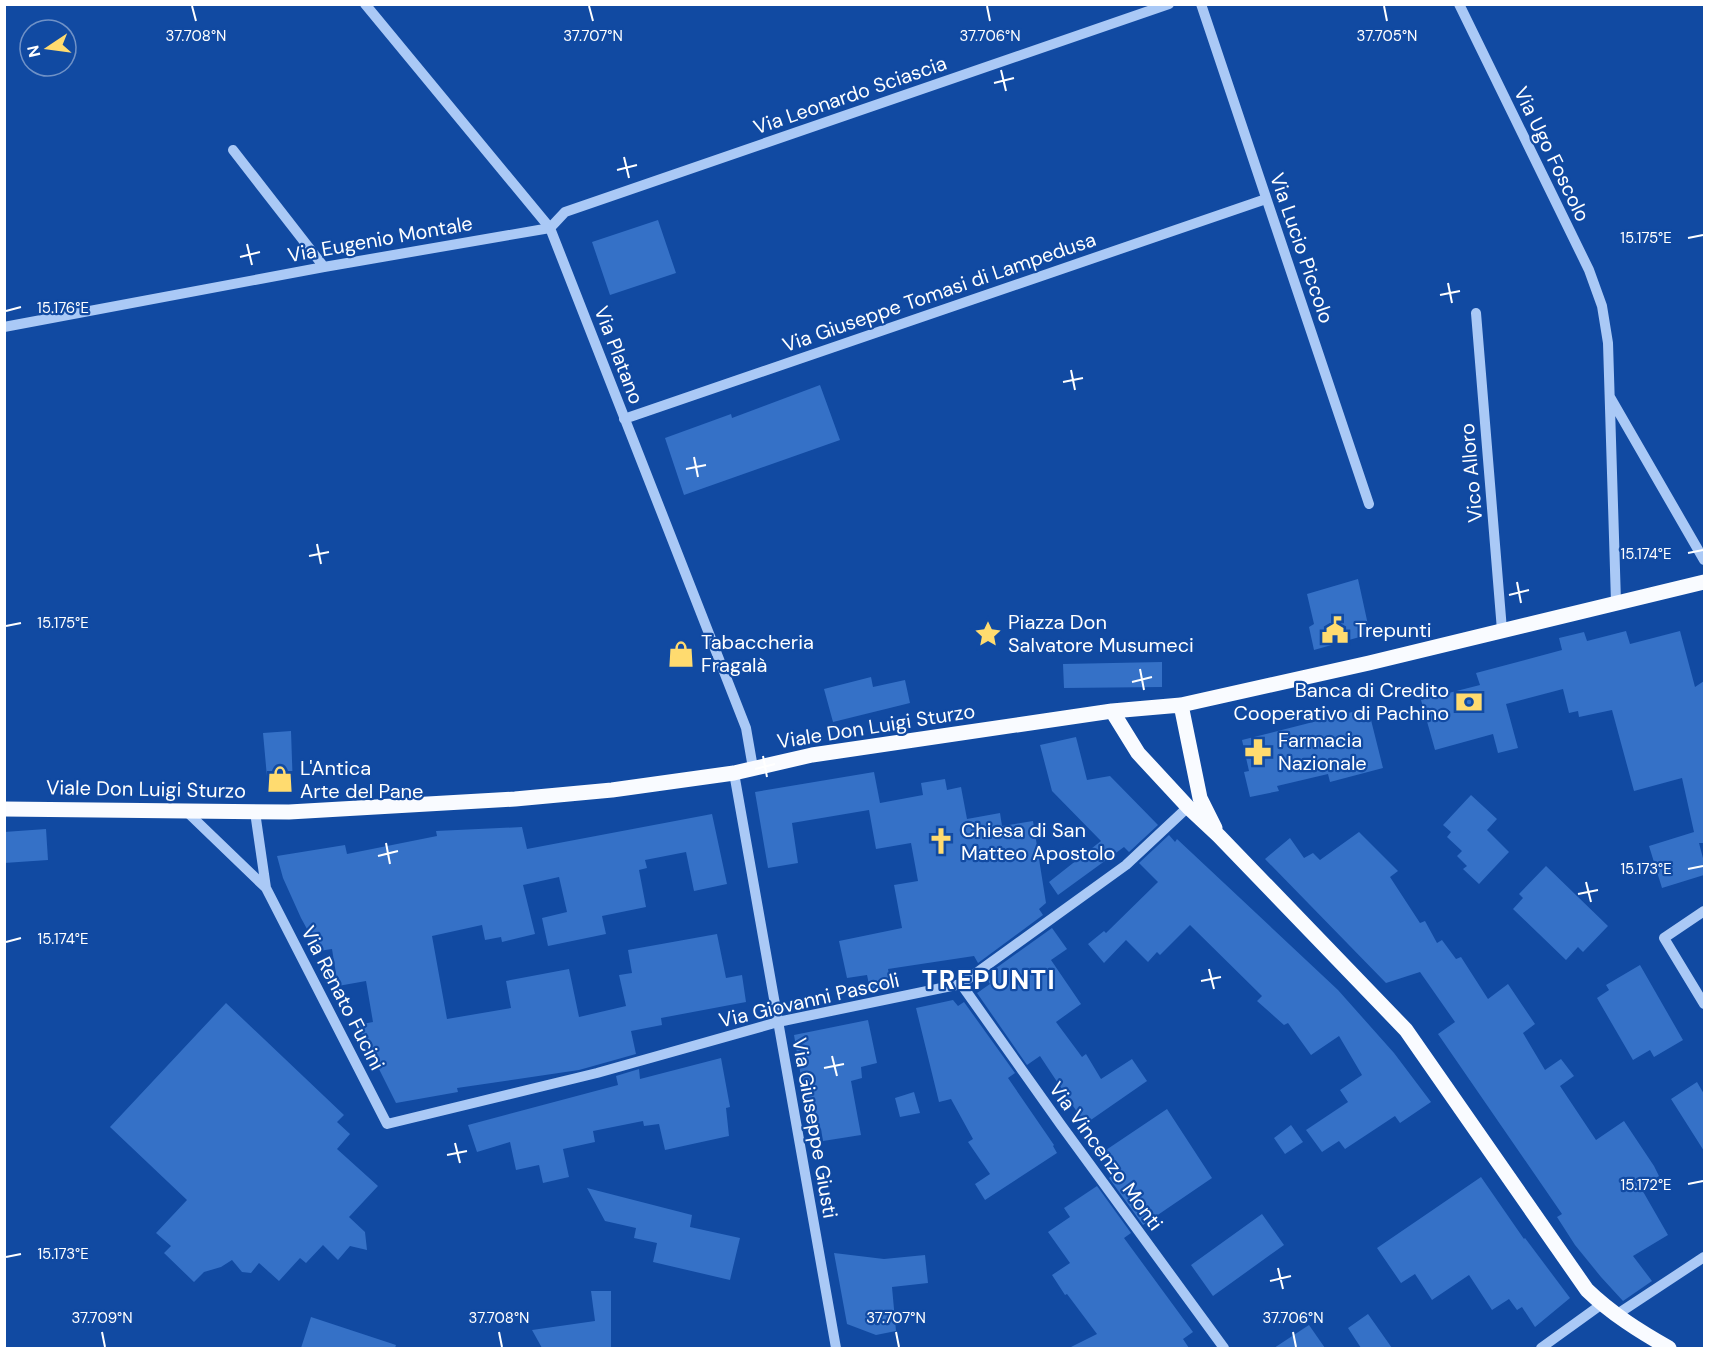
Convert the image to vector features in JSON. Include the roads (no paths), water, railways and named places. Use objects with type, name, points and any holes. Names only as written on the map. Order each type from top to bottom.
[{"type":"main road","name":"Viale Don Luigi Sturzo","points":[[4,809],[255,812],[515,799],[612,790],[734,773],[813,755],[1112,711],[1181,705],[1369,663],[1704,582]]},
{"type":"main road","points":[[1181,705],[1200,798],[1219,836]]},
{"type":"main road","points":[[1112,711],[1138,753],[1406,1030],[1587,1290],[1616,1315],[1669,1348]]},
{"type":"street","name":"Via Platano","points":[[365,4],[550,228],[746,728],[753,768]]},
{"type":"street","name":"Via Leonardo Sciascia","points":[[550,228],[565,212],[1169,4]]},
{"type":"street","name":"Via Lucio Piccolo","points":[[1200,4],[1369,504]]},
{"type":"street","name":"Via Ugo Foscolo","points":[[1459,4],[1589,270],[1602,306],[1608,343],[1616,602]]},
{"type":"street","points":[[233,150],[324,267]]},
{"type":"street","name":"Via Giuseppe Tomasi di Lampedusa","points":[[624,419],[1266,199]]},
{"type":"street","name":"Via Eugenio Montale","points":[[4,327],[324,267],[550,228]]},
{"type":"street","name":"Vico Alloro","points":[[1476,313],[1502,630]]},
{"type":"street","points":[[1608,394],[1704,560]]},
{"type":"street","name":"Via Giuseppe Giusti","points":[[734,773],[836,1348]]},
{"type":"street","name":"Via Giovanni Pascoli","points":[[387,1124],[597,1073],[778,1022],[961,984],[1126,865],[1188,807]]},
{"type":"street","name":"Via Renato Fucini","points":[[185,810],[266,888]]},
{"type":"street","name":"Via Renato Fucini","points":[[255,812],[266,888],[387,1124]]},
{"type":"street","points":[[1704,911],[1664,938],[1704,1004]]},
{"type":"street","name":"Via Vincenzo Monti","points":[[961,984],[1224,1348]]},
{"type":"street","points":[[1616,1315],[1704,1257]]},
{"type":"street","points":[[1541,1348],[1602,1304]]},
{"type":"place","name":"Trepunti","points":[[1335,630]]},
{"type":"place","name":"Piazza Don Salvatore Musumeci","points":[[988,634]]},
{"type":"place","name":"Tabaccheria Fragalà","points":[[681,654]]},
{"type":"place","name":"Banca di Credito Cooperativo di Pachino","points":[[1469,702]]},
{"type":"place","name":"Farmacia Nazionale","points":[[1258,752]]},
{"type":"place","name":"L'Antica Arte del Pane","points":[[280,779]]},
{"type":"place","name":"Chiesa di San Matteo Apostolo","points":[[941,841]]},
{"type":"district","name":"TREPUNTI","points":[[989,980]]}]
